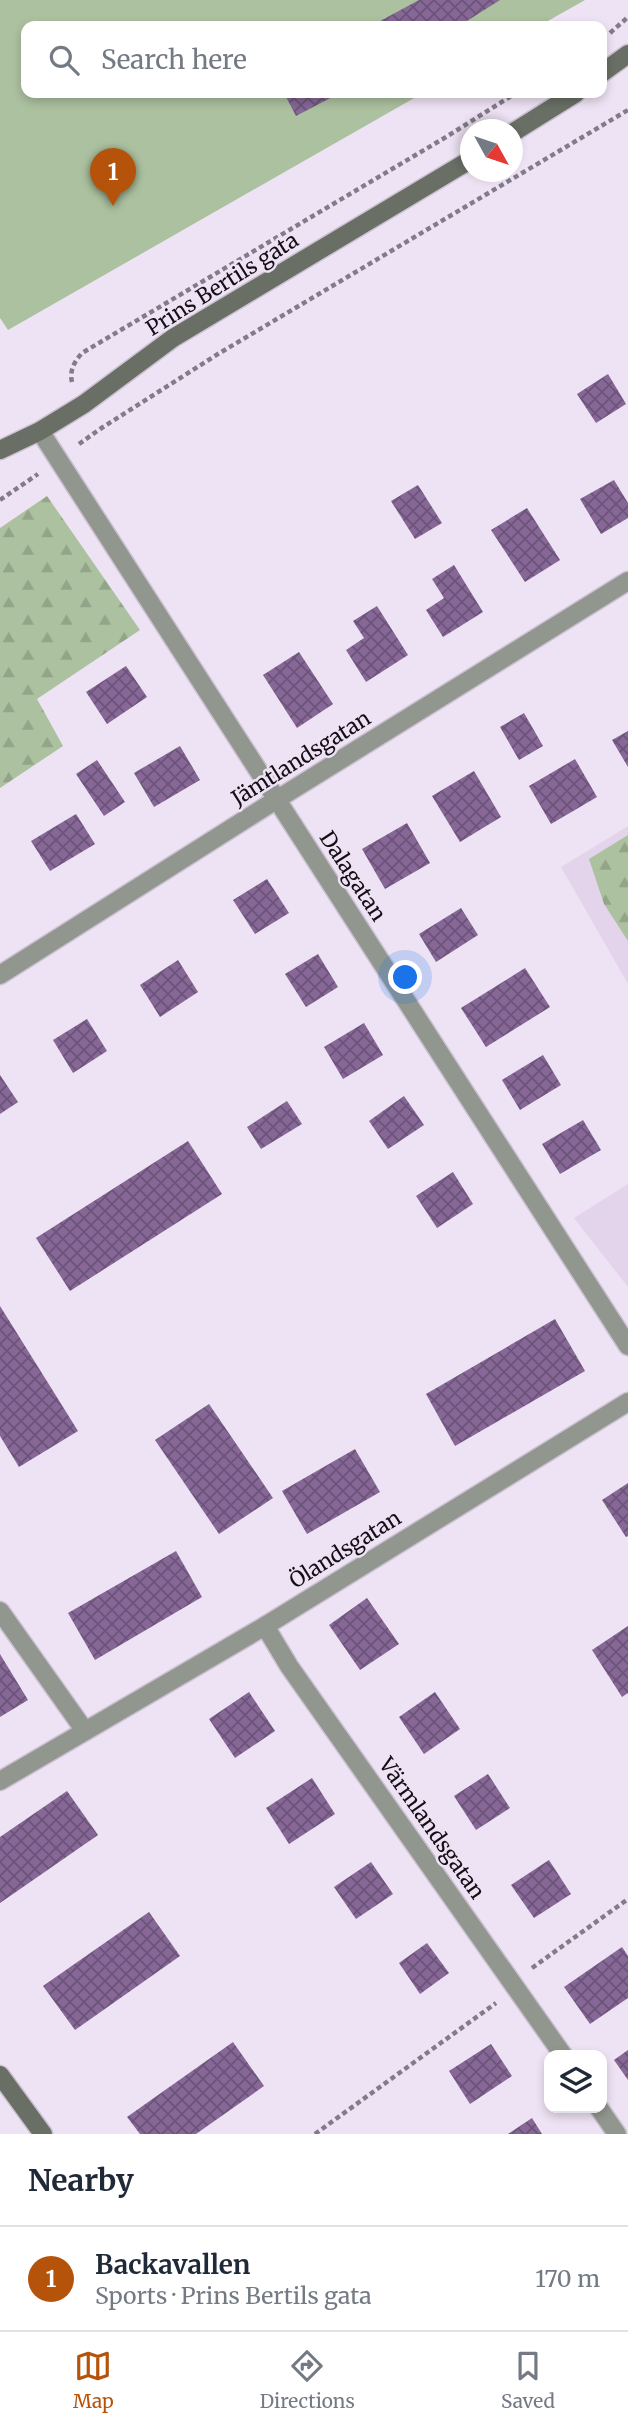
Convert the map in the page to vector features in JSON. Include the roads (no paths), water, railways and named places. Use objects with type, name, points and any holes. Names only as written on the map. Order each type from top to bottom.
[{"type":"street","points":[[607,70],[628,54]]},
{"type":"street","points":[[523,127],[568,98]]},
{"type":"street","name":"Prins Bertils gata","points":[[0,450],[40,431],[84,404],[173,338],[460,167]]},
{"type":"street","name":"Dalagatan","points":[[40,431],[628,1346]]},
{"type":"street","name":"Jämtlandsgatan","points":[[0,975],[628,581]]},
{"type":"street","name":"Ölandsgatan","points":[[0,1782],[265,1626],[628,1402]]},
{"type":"street","points":[[0,1611],[85,1731]]},
{"type":"street","name":"Värmlandsgatan","points":[[265,1626],[297,1677],[560,2050]]},
{"type":"street","points":[[0,2075],[43,2134]]},
{"type":"street","points":[[602,2113],[617,2134]]},
{"type":"place","name":"Backavallen","points":[[113,206]]}]
